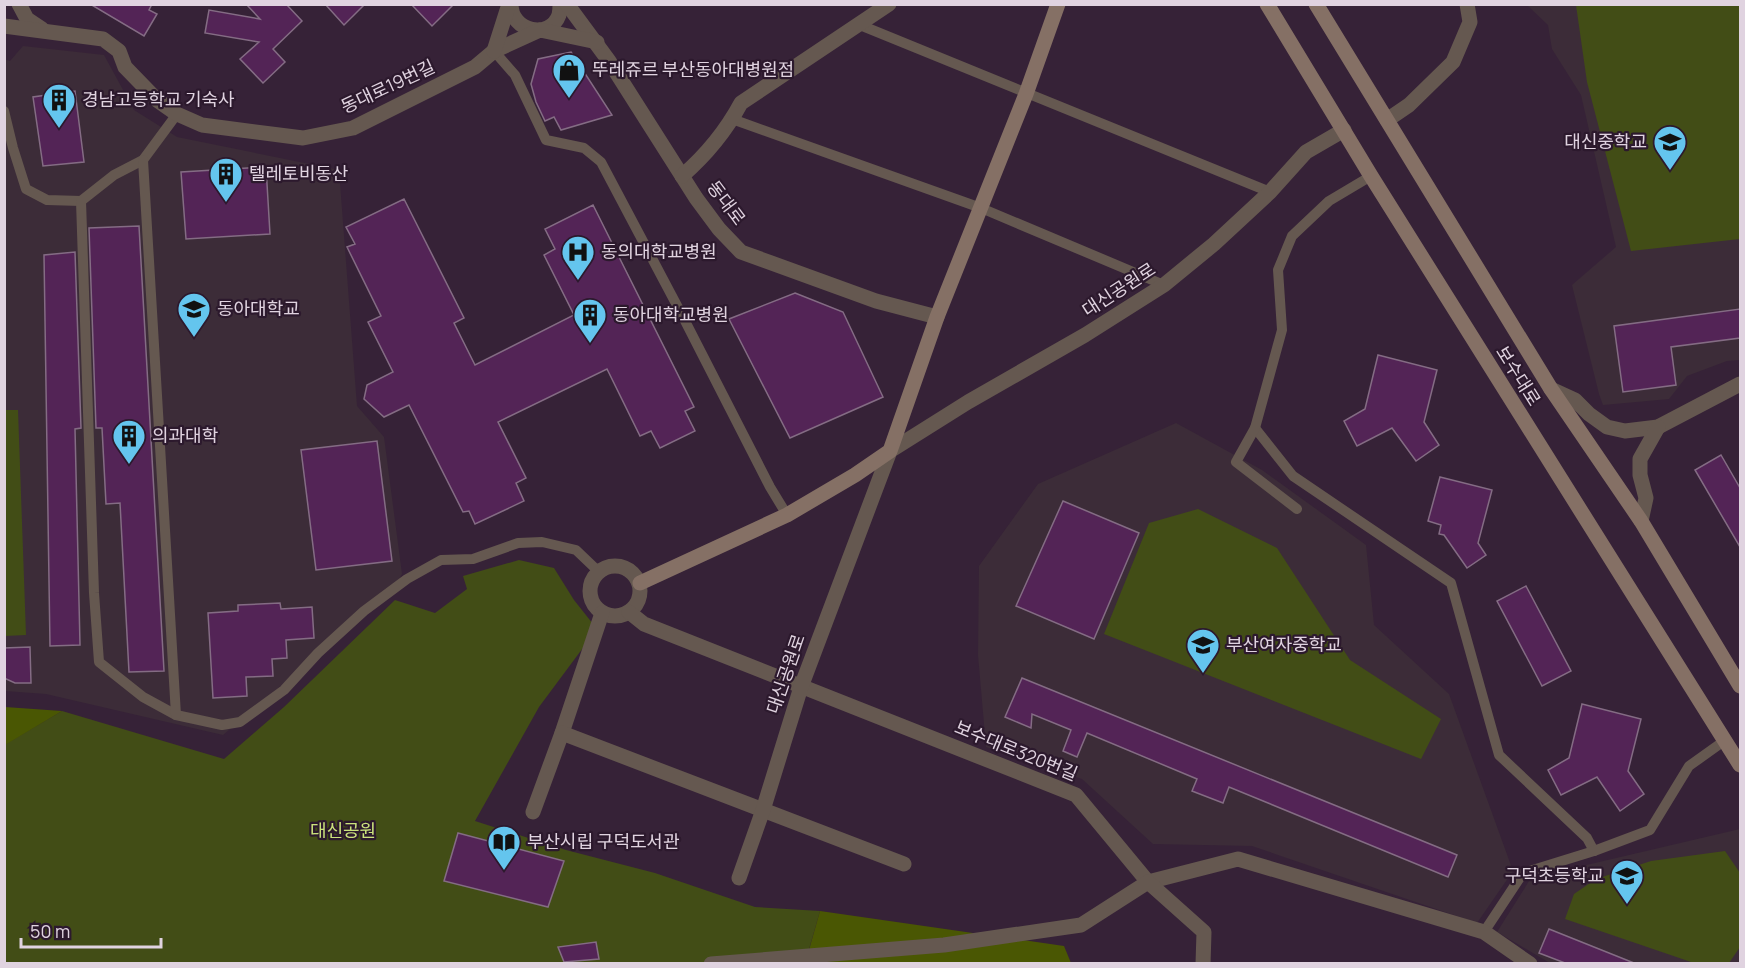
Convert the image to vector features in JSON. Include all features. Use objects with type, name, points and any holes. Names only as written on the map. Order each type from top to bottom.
[{"type":"main road","name":"대신공원로","points":[[640,583],[787,515],[855,475],[890,451],[937,317],[1026,94],[1058,4]]},
{"type":"main road","name":"보수대로","points":[[1267,4],[1371,177],[1740,765]]},
{"type":"main road","name":"보수대로","points":[[1316,4],[1551,389],[1641,521],[1740,686]]},
{"type":"street","points":[[19,4],[27,19],[45,31]]},
{"type":"street","points":[[510,4],[511,12],[517,23],[528,30],[540,30],[597,42]]},
{"type":"street","points":[[494,51],[510,4]]},
{"type":"street","points":[[540,30],[552,25],[559,15],[560,4]]},
{"type":"street","name":"동대로","points":[[567,4],[597,42],[682,176],[719,229],[741,252],[876,301],[937,317]]},
{"type":"street","points":[[682,176],[693,167],[732,119],[741,102],[889,4]]},
{"type":"street","points":[[1387,120],[1409,105],[1453,62],[1470,22],[1467,4]]},
{"type":"street","name":"동대로19번길","points":[[4,26],[103,39],[119,51],[125,67],[157,100],[177,114],[202,125],[303,138],[353,128],[475,67],[494,51],[540,30]]},
{"type":"street","name":"대신공원로","points":[[739,878],[763,810],[801,687],[890,451],[968,402],[1085,335],[1164,285],[1214,244],[1270,192],[1306,152],[1344,130]]},
{"type":"street","points":[[1551,389],[1575,400],[1607,427],[1626,431],[1658,427],[1740,384]]},
{"type":"street","points":[[1641,521],[1646,498],[1640,475],[1640,459],[1658,427]]},
{"type":"street","points":[[610,565],[622,566],[633,572],[640,583],[641,594],[637,604],[630,612],[616,617],[602,613],[591,601],[590,585],[598,571],[610,565]]},
{"type":"street","name":"보수대로320번길","points":[[630,612],[644,624],[1076,795],[1148,882],[1204,932],[1203,963]]},
{"type":"street","points":[[533,813],[602,613]]},
{"type":"street","points":[[562,733],[904,864]]},
{"type":"street","points":[[711,963],[944,945],[1081,925],[1148,882],[1238,859],[1484,932],[1530,963]]},
{"type":"lane","points":[[860,25],[1270,192]]},
{"type":"lane","points":[[494,51],[515,75],[546,140],[584,148],[601,162],[770,487],[787,515]]},
{"type":"lane","points":[[4,111],[12,148],[26,189],[47,200],[81,201],[114,175],[143,160],[177,114]]},
{"type":"lane","points":[[732,119],[981,208],[1164,285]]},
{"type":"lane","points":[[143,160],[176,715]]},
{"type":"lane","points":[[1297,509],[1236,462],[1255,428],[1282,330],[1278,270],[1292,236],[1329,201],[1371,177]]},
{"type":"lane","points":[[81,201],[94,593],[99,662],[142,697],[176,715],[222,725],[240,722],[284,690],[318,653],[364,611],[407,579],[441,560],[472,559],[518,543],[542,542],[576,550],[598,571]]},
{"type":"lane","points":[[1255,428],[1293,476],[1451,583],[1499,756],[1587,838],[1594,851]]},
{"type":"lane","points":[[1484,932],[1523,873],[1594,851],[1650,830],[1689,766],[1724,741]]},
{"type":"shaded area","name":"대신중학교","points":[[1527,5],[1740,5],[1740,360],[1727,361],[1687,376],[1669,399],[1603,405],[1599,394],[1572,285],[1616,247],[1581,95],[1552,49],[1548,25]]},
{"type":"shaded area","name":"동아대학교","points":[[23,46],[104,55],[134,110],[177,137],[339,170],[357,406],[384,437],[402,574],[391,593],[223,735],[46,694],[5,691],[4,59],[10,61]]},
{"type":"shaded area","name":"부산여자중학교","points":[[1176,423],[1262,470],[1366,545],[1374,625],[1449,694],[1513,871],[1477,923],[1252,846],[1153,844],[1082,779],[986,747],[978,655],[979,566],[1038,484]]},
{"type":"shaded area","name":"구덕초등학교","points":[[1740,829],[1740,963],[1550,963],[1497,932],[1531,878]]},
{"type":"green space","points":[[1576,5],[1740,5],[1740,239],[1631,251],[1587,82]]},
{"type":"green space","points":[[4,410],[18,410],[26,635],[5,636]]},
{"type":"green space","points":[[1198,509],[1277,548],[1350,660],[1441,719],[1421,759],[1104,634],[1149,523]]},
{"type":"green space","name":"대신공원","points":[[519,560],[554,568],[574,600],[597,629],[539,707],[475,821],[566,850],[655,873],[755,907],[820,911],[805,963],[5,963],[4,745],[62,711],[224,759],[284,707],[395,600],[435,613],[467,589],[463,576]]},
{"type":"green space","points":[[5,707],[62,711],[5,745]]},
{"type":"green space","points":[[1725,851],[1740,873],[1740,947],[1729,963],[1694,963],[1565,919],[1574,894],[1596,879],[1651,861]]},
{"type":"green space","points":[[820,911],[1064,946],[1071,963],[805,964]]},
{"type":"building","points":[[90,4],[152,4],[149,10],[157,14],[144,36]]},
{"type":"building","points":[[246,4],[286,4],[302,21],[273,49],[285,62],[263,83],[240,59],[259,42],[205,33],[209,10],[260,19]]},
{"type":"building","points":[[325,4],[365,4],[344,25]]},
{"type":"building","points":[[411,4],[454,4],[432,26]]},
{"type":"building","name":"뚜레쥬르 부산동아대병원점","points":[[571,52],[612,115],[561,130],[554,117],[545,121],[531,84],[538,59]]},
{"type":"building","name":"경남고등학교 기숙사","points":[[75,91],[84,162],[43,166],[33,97]]},
{"type":"building","name":"텔레토비동산","points":[[266,167],[270,234],[186,239],[181,172]]},
{"type":"building","name":"동아대학교병원","points":[[404,199],[464,318],[454,323],[475,365],[574,315],[544,255],[555,249],[545,229],[593,205],[694,407],[685,411],[695,431],[660,448],[651,431],[640,436],[607,369],[498,422],[526,478],[516,483],[524,501],[475,524],[469,511],[463,512],[409,405],[384,417],[364,399],[367,385],[393,372],[368,322],[381,316],[347,247],[355,244],[346,227]]},
{"type":"building","name":"의과대학","points":[[139,226],[164,671],[129,672],[120,503],[106,504],[102,428],[96,428],[89,228]]},
{"type":"building","points":[[75,252],[81,428],[75,429],[80,645],[50,646],[44,255]]},
{"type":"building","points":[[795,293],[843,312],[883,397],[790,438],[729,319]]},
{"type":"building","points":[[1740,309],[1740,338],[1671,347],[1676,385],[1623,392],[1614,326]]},
{"type":"building","points":[[1378,355],[1437,370],[1424,422],[1439,445],[1416,461],[1392,428],[1357,446],[1344,421],[1365,409]]},
{"type":"building","points":[[377,441],[392,561],[316,570],[301,450]]},
{"type":"building","points":[[1721,455],[1740,488],[1740,547],[1695,470]]},
{"type":"building","points":[[1440,477],[1492,490],[1478,543],[1486,555],[1467,568],[1444,535],[1439,534],[1441,525],[1428,521]]},
{"type":"building","points":[[1063,501],[1139,533],[1094,639],[1016,606]]},
{"type":"building","points":[[1526,586],[1571,671],[1542,686],[1497,601]]},
{"type":"building","points":[[280,603],[281,609],[312,607],[314,638],[286,640],[287,658],[272,659],[273,676],[246,677],[247,696],[213,698],[208,613],[238,611],[238,605]]},
{"type":"building","points":[[30,647],[31,683],[15,683],[4,678],[4,648]]},
{"type":"building","points":[[1022,678],[1457,855],[1448,877],[1229,787],[1223,803],[1192,791],[1197,779],[1087,733],[1077,757],[1063,751],[1071,730],[1032,714],[1031,728],[1005,717]]},
{"type":"building","points":[[1582,704],[1641,719],[1628,771],[1644,794],[1620,811],[1597,777],[1561,795],[1548,770],[1569,758]]},
{"type":"building","name":"부산시립 구덕도서관","points":[[458,833],[564,861],[548,907],[444,881]]},
{"type":"building","points":[[1549,929],[1634,963],[1565,963],[1539,953]]},
{"type":"building","points":[[596,942],[599,959],[564,962],[558,947]]},
{"type":"place","name":"뚜레쥬르 부산동아대병원점","points":[[569,99]]},
{"type":"place","name":"경남고등학교 기숙사","points":[[59,129]]},
{"type":"place","name":"대신중학교","points":[[1670,171]]},
{"type":"place","name":"텔레토비동산","points":[[226,203]]},
{"type":"place","name":"동의대학교병원","points":[[578,281]]},
{"type":"place","name":"동아대학교","points":[[194,338]]},
{"type":"place","name":"동아대학교병원","points":[[590,344]]},
{"type":"place","name":"의과대학","points":[[129,465]]},
{"type":"place","name":"부산여자중학교","points":[[1203,674]]},
{"type":"place","name":"부산시립 구덕도서관","points":[[504,871]]},
{"type":"place","name":"구덕초등학교","points":[[1627,905]]}]
